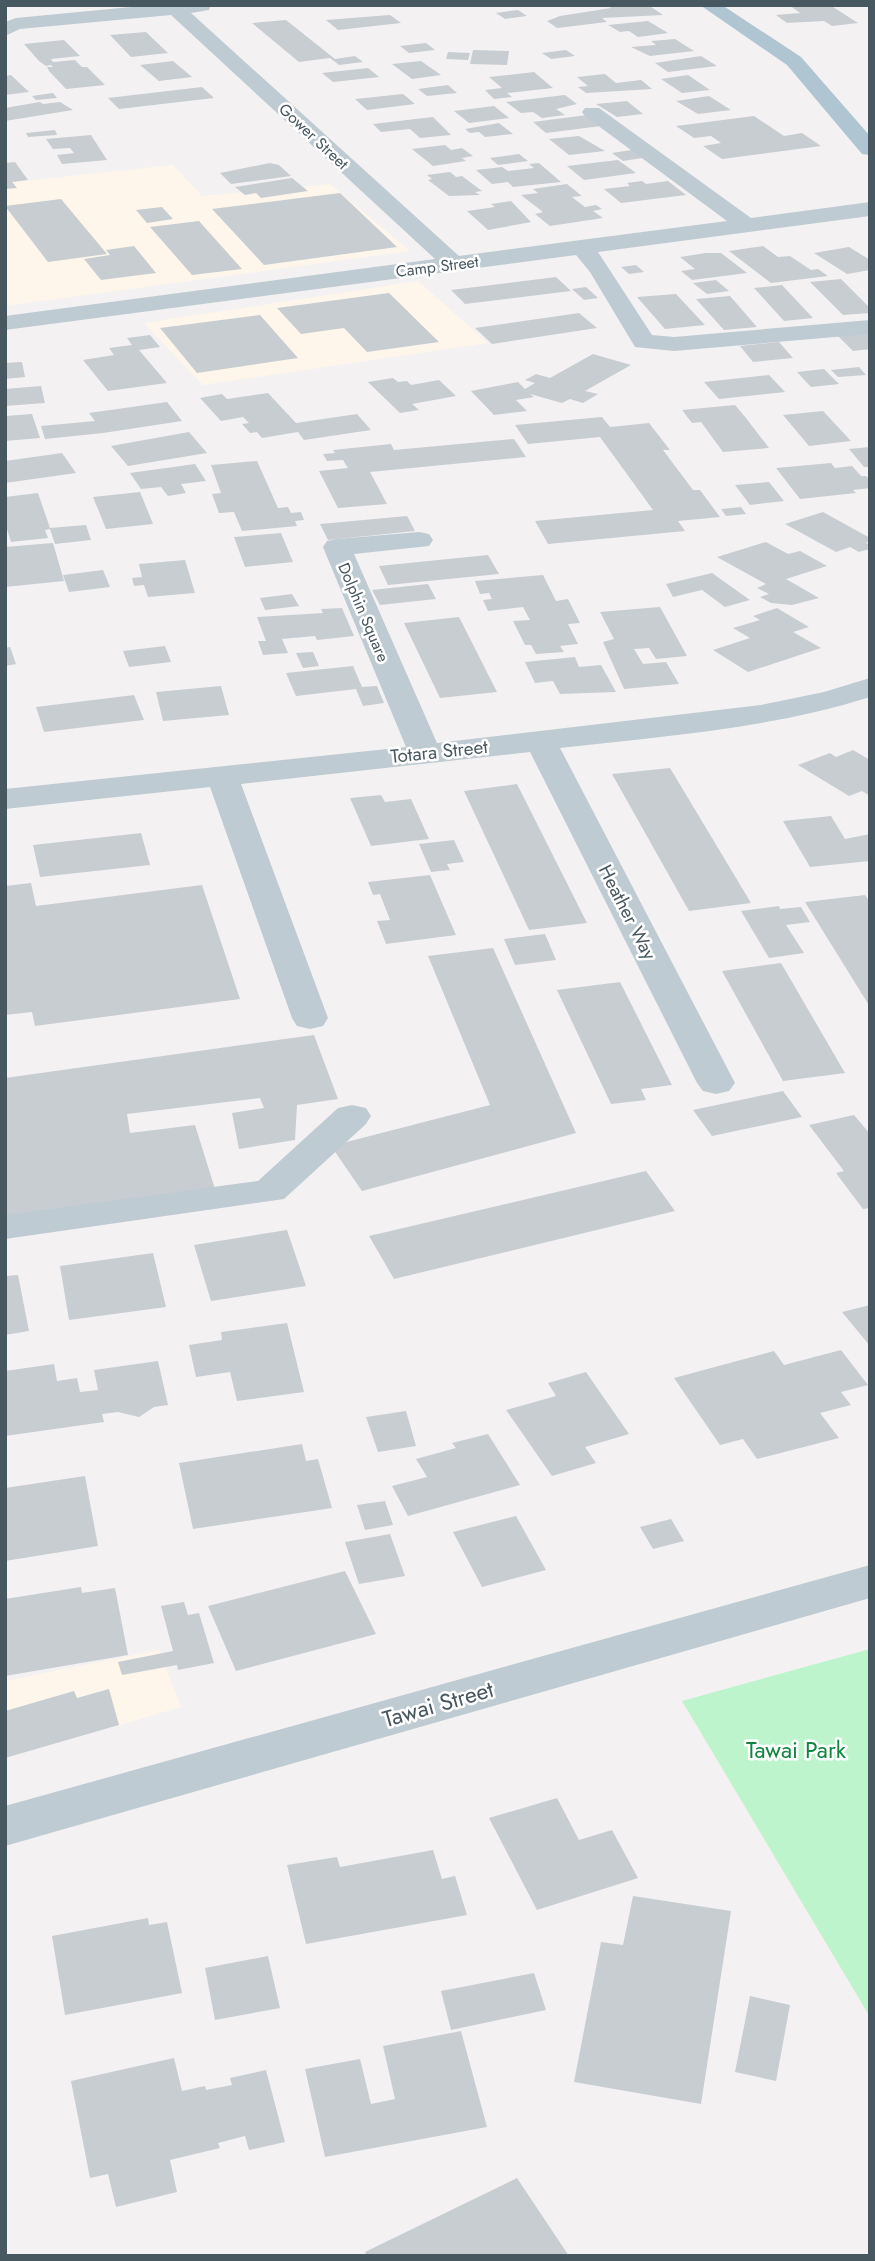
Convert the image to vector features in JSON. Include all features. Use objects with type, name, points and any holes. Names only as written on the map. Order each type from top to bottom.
[{"type":"main road","points":[[709,5],[794,61],[870,149]]},
{"type":"street","points":[[24,5],[38,23]]},
{"type":"street","points":[[9,26],[211,5]]},
{"type":"street","name":"Gower Street","points":[[176,9],[453,264]]},
{"type":"street","points":[[592,112],[748,226]]},
{"type":"street","name":"Camp Street","points":[[5,323],[870,209]]},
{"type":"street","points":[[582,248],[596,262],[630,324],[644,342],[674,344],[870,327]]},
{"type":"street","name":"Dolphin Square","points":[[419,540],[337,547],[425,752]]},
{"type":"street","name":"Totara Street","points":[[5,799],[540,741],[788,710],[837,699],[870,687]]},
{"type":"street","name":"Heather Way","points":[[540,741],[716,1083]]},
{"type":"street","points":[[222,776],[310,1018]]},
{"type":"street","points":[[5,1227],[270,1191],[352,1116]]},
{"type":"street","name":"Tawai Street","points":[[5,1826],[870,1581]]},
{"type":"shaded area","points":[[173,165],[202,196],[330,184],[410,251],[5,306],[5,183]]},
{"type":"shaded area","points":[[418,281],[488,343],[203,385],[144,323]]},
{"type":"shaded area","points":[[159,1650],[181,1707],[5,1758],[5,1681]]},
{"type":"green space","name":"Tawai Park","points":[[870,1649],[870,2017],[682,1701]]},
{"type":"building","points":[[607,5],[648,5],[663,15],[602,18],[607,22],[557,28],[547,21],[560,16],[611,8]]},
{"type":"building","points":[[789,5],[830,5],[858,23],[832,26],[824,21],[787,23],[776,15],[800,13]]},
{"type":"building","points":[[518,10],[527,16],[505,19],[496,13]]},
{"type":"building","points":[[390,15],[401,23],[338,30],[326,20]]},
{"type":"building","points":[[286,20],[335,59],[355,56],[363,62],[339,65],[330,58],[299,62],[252,23]]},
{"type":"building","points":[[648,21],[668,33],[638,37],[629,31],[620,32],[608,25]]},
{"type":"building","points":[[146,32],[168,53],[131,57],[110,35]]},
{"type":"building","points":[[675,39],[694,51],[650,56],[631,47],[656,45],[651,41]]},
{"type":"building","points":[[64,40],[80,56],[51,59],[53,62],[75,60],[82,67],[87,67],[105,85],[66,89],[47,67],[53,67],[39,61],[24,44]]},
{"type":"building","points":[[426,43],[435,50],[409,53],[400,46]]},
{"type":"building","points":[[473,50],[509,51],[507,65],[470,64]]},
{"type":"building","points":[[566,50],[575,56],[551,59],[542,53]]},
{"type":"building","points":[[448,52],[470,53],[468,60],[446,59]]},
{"type":"building","points":[[701,56],[717,66],[668,72],[655,63]]},
{"type":"building","points":[[173,61],[192,77],[159,81],[140,65]]},
{"type":"building","points":[[421,61],[441,75],[412,79],[392,64]]},
{"type":"building","points":[[368,68],[379,77],[333,82],[322,73]]},
{"type":"building","points":[[534,72],[553,88],[507,93],[512,97],[494,99],[485,90],[502,88],[489,77]]},
{"type":"building","points":[[605,74],[616,83],[641,80],[652,89],[586,93],[578,87],[588,86],[577,77]]},
{"type":"building","points":[[11,75],[29,92],[5,95],[5,76]]},
{"type":"building","points":[[688,75],[710,90],[682,93],[661,79]]},
{"type":"building","points":[[448,85],[457,93],[427,96],[418,89]]},
{"type":"building","points":[[202,87],[214,98],[119,109],[108,98]]},
{"type":"building","points":[[53,93],[57,98],[36,100],[32,96]]},
{"type":"building","points":[[403,94],[415,104],[367,110],[355,99]]},
{"type":"building","points":[[565,95],[577,104],[556,109],[565,115],[542,118],[533,112],[521,113],[506,102]]},
{"type":"building","points":[[709,96],[731,110],[698,114],[676,101]]},
{"type":"building","points":[[627,101],[643,114],[617,117],[596,104]]},
{"type":"building","points":[[40,102],[60,102],[73,110],[5,121],[5,108]]},
{"type":"building","points":[[494,106],[509,118],[469,123],[454,111]]},
{"type":"building","points":[[587,115],[601,126],[546,133],[533,122]]},
{"type":"building","points":[[754,116],[784,136],[802,133],[821,146],[722,159],[703,146],[721,143],[711,136],[694,138],[676,126]]},
{"type":"building","points":[[433,117],[451,135],[420,138],[410,129],[381,132],[373,124]]},
{"type":"building","points":[[499,123],[513,134],[485,137],[479,132],[470,133],[465,129]]},
{"type":"building","points":[[55,130],[57,135],[28,137],[26,133]]},
{"type":"building","points":[[91,135],[107,160],[62,164],[57,155],[74,153],[70,148],[53,149],[46,139]]},
{"type":"building","points":[[579,136],[605,151],[569,155],[549,139]]},
{"type":"building","points":[[445,145],[451,150],[462,148],[473,156],[462,158],[466,161],[433,166],[412,149]]},
{"type":"building","points":[[638,149],[649,157],[623,161],[612,153]]},
{"type":"building","points":[[519,154],[528,161],[498,165],[490,158]]},
{"type":"building","points":[[618,160],[636,173],[584,180],[567,166]]},
{"type":"building","points":[[15,162],[28,180],[12,182],[17,188],[5,189],[5,163]]},
{"type":"building","points":[[270,163],[279,165],[291,176],[231,184],[220,173]]},
{"type":"building","points":[[539,163],[561,182],[513,187],[508,182],[492,184],[476,170],[502,167],[508,171],[534,168],[529,164]]},
{"type":"building","points":[[450,172],[456,177],[462,176],[482,191],[475,192],[480,195],[449,196],[428,180],[432,179],[427,175]]},
{"type":"building","points":[[292,178],[308,191],[261,198],[256,193],[245,195],[235,187]]},
{"type":"building","points":[[642,181],[646,184],[668,181],[686,195],[621,203],[604,189],[630,186],[627,183]]},
{"type":"building","points":[[567,184],[582,196],[572,197],[585,207],[596,205],[602,209],[593,211],[603,218],[550,226],[535,214],[543,212],[521,195],[538,193],[533,189]]},
{"type":"building","points":[[340,193],[397,247],[264,265],[212,209]]},
{"type":"building","points":[[61,199],[107,254],[48,262],[5,206]]},
{"type":"building","points":[[511,201],[531,222],[488,230],[467,211],[495,207],[491,204]]},
{"type":"building","points":[[162,207],[173,219],[147,223],[136,210]]},
{"type":"building","points":[[199,221],[242,269],[192,275],[150,227]]},
{"type":"building","points":[[134,246],[156,273],[101,280],[84,259],[110,255],[106,250]]},
{"type":"building","points":[[763,246],[778,257],[790,256],[811,270],[818,269],[828,276],[771,283],[729,251]]},
{"type":"building","points":[[849,247],[870,260],[870,270],[847,274],[814,253]]},
{"type":"building","points":[[721,253],[747,273],[692,280],[681,271],[695,269],[680,257]]},
{"type":"building","points":[[636,265],[644,272],[629,274],[621,267]]},
{"type":"building","points":[[556,277],[571,291],[465,304],[451,290]]},
{"type":"building","points":[[841,279],[870,308],[870,313],[843,315],[810,282]]},
{"type":"building","points":[[716,280],[729,291],[707,294],[693,283]]},
{"type":"building","points":[[782,285],[813,318],[784,321],[754,288]]},
{"type":"building","points":[[586,287],[598,298],[584,300],[572,289]]},
{"type":"building","points":[[389,293],[439,342],[367,352],[344,328],[301,334],[277,308]]},
{"type":"building","points":[[676,294],[705,325],[665,329],[637,297]]},
{"type":"building","points":[[730,296],[757,327],[724,330],[696,299]]},
{"type":"building","points":[[579,313],[597,328],[492,344],[475,328]]},
{"type":"building","points":[[260,315],[298,358],[197,373],[160,328]]},
{"type":"building","points":[[870,333],[870,349],[853,351],[838,336]]},
{"type":"building","points":[[150,335],[160,347],[139,350],[167,383],[108,391],[83,360],[114,355],[109,348],[132,345],[127,338]]},
{"type":"building","points":[[779,342],[793,358],[753,362],[740,346]]},
{"type":"building","points":[[593,354],[631,365],[585,391],[598,394],[583,403],[570,399],[562,403],[530,394],[534,397],[516,400],[527,411],[494,415],[471,391],[518,382],[525,389],[535,383],[525,380],[536,374],[550,378]]},
{"type":"building","points":[[22,362],[25,377],[5,379],[5,363]]},
{"type":"building","points":[[859,367],[866,375],[838,377],[831,370]]},
{"type":"building","points":[[824,369],[839,384],[811,387],[797,372]]},
{"type":"building","points":[[769,375],[785,392],[719,399],[704,382]]},
{"type":"building","points":[[393,378],[398,382],[407,381],[411,385],[439,380],[456,396],[412,404],[419,410],[400,413],[368,382]]},
{"type":"building","points":[[41,386],[45,403],[5,406],[5,389]]},
{"type":"building","points":[[268,393],[296,423],[357,414],[371,430],[304,440],[298,432],[262,438],[257,432],[250,433],[242,424],[249,423],[243,417],[221,421],[200,398],[222,394],[227,399]]},
{"type":"building","points":[[167,402],[182,421],[45,439],[41,426],[95,421],[89,413]]},
{"type":"building","points":[[735,405],[769,448],[723,452],[701,422],[692,423],[682,410]]},
{"type":"building","points":[[823,411],[851,441],[809,446],[783,415]]},
{"type":"building","points":[[32,414],[40,438],[5,441],[5,416]]},
{"type":"building","points":[[602,417],[610,427],[649,423],[670,450],[663,450],[693,490],[700,490],[720,517],[678,521],[685,531],[548,544],[535,521],[653,510],[600,437],[528,444],[515,425]]},
{"type":"building","points":[[189,432],[207,453],[128,466],[111,446]]},
{"type":"building","points":[[514,439],[526,457],[370,472],[387,504],[338,508],[319,471],[348,468],[343,460],[327,461],[323,454],[335,453],[333,450],[391,444],[394,450]]},
{"type":"building","points":[[870,447],[870,467],[864,467],[849,449]]},
{"type":"building","points":[[62,453],[76,473],[5,483],[5,461]]},
{"type":"building","points":[[257,461],[278,508],[288,507],[291,513],[301,512],[304,520],[295,521],[297,526],[242,531],[234,512],[219,513],[212,494],[221,493],[211,465]]},
{"type":"building","points":[[831,463],[835,468],[852,466],[861,476],[870,480],[870,488],[853,490],[856,493],[800,499],[776,468]]},
{"type":"building","points":[[195,464],[206,481],[181,484],[186,493],[168,496],[161,487],[141,489],[130,473]]},
{"type":"building","points":[[769,482],[784,501],[750,505],[735,485]]},
{"type":"building","points":[[140,492],[153,524],[106,529],[93,497]]},
{"type":"building","points":[[38,493],[50,528],[86,525],[91,540],[55,544],[50,529],[45,530],[48,538],[11,542],[5,523],[5,497]]},
{"type":"building","points":[[741,507],[746,514],[726,516],[721,509]]},
{"type":"building","points":[[823,512],[870,538],[866,543],[870,545],[870,549],[859,552],[850,547],[836,552],[785,524]]},
{"type":"building","points":[[407,516],[415,531],[328,540],[320,524]]},
{"type":"building","points":[[281,533],[293,562],[245,567],[234,537]]},
{"type":"building","points":[[766,542],[788,554],[800,551],[827,566],[786,579],[819,598],[792,605],[771,603],[760,597],[769,594],[757,588],[766,584],[717,557]]},
{"type":"building","points":[[53,543],[64,581],[5,587],[5,547]]},
{"type":"building","points":[[488,555],[499,574],[388,585],[379,566]]},
{"type":"building","points":[[185,560],[195,593],[148,597],[144,585],[134,586],[132,578],[142,577],[139,564]]},
{"type":"building","points":[[103,570],[110,587],[69,592],[63,575]]},
{"type":"building","points":[[712,573],[750,600],[725,607],[702,590],[673,597],[666,584]]},
{"type":"building","points":[[543,575],[556,601],[568,599],[580,623],[568,624],[578,644],[560,646],[564,652],[536,654],[531,645],[525,645],[513,621],[530,620],[523,607],[488,611],[483,600],[492,599],[489,593],[480,594],[475,581]]},
{"type":"building","points":[[428,584],[436,599],[380,605],[372,590]]},
{"type":"building","points":[[292,594],[299,606],[265,610],[260,598]]},
{"type":"building","points":[[660,607],[687,656],[656,659],[649,648],[634,649],[643,664],[666,662],[679,684],[624,689],[603,642],[614,639],[600,612]]},
{"type":"building","points":[[342,608],[354,636],[317,640],[315,636],[282,639],[288,653],[263,655],[258,641],[266,641],[257,617],[323,613],[321,609]]},
{"type":"building","points":[[777,608],[809,627],[793,632],[821,648],[748,672],[713,650],[750,638],[733,628],[760,620],[753,616]]},
{"type":"building","points":[[459,617],[497,692],[440,698],[404,623]]},
{"type":"building","points":[[165,646],[171,662],[129,667],[123,651]]},
{"type":"building","points":[[10,647],[16,664],[5,666],[5,648]]},
{"type":"building","points":[[313,652],[319,666],[303,668],[296,653]]},
{"type":"building","points":[[575,657],[579,667],[601,665],[616,692],[560,694],[553,681],[535,683],[525,662]]},
{"type":"building","points":[[353,666],[362,687],[377,686],[384,703],[363,706],[356,689],[296,696],[286,673]]},
{"type":"building","points":[[221,686],[229,715],[163,721],[156,692]]},
{"type":"building","points":[[134,695],[144,720],[44,732],[36,707]]},
{"type":"building","points":[[853,750],[870,760],[870,796],[862,791],[849,796],[798,765],[830,753],[836,757]]},
{"type":"building","points":[[670,768],[751,903],[689,911],[612,774]]},
{"type":"building","points":[[517,784],[587,923],[529,930],[464,791]]},
{"type":"building","points":[[381,795],[385,802],[411,799],[429,839],[371,846],[350,798]]},
{"type":"building","points":[[831,816],[845,839],[870,834],[870,861],[810,867],[783,821]]},
{"type":"building","points":[[141,833],[150,865],[40,877],[33,845]]},
{"type":"building","points":[[454,840],[464,862],[447,864],[450,870],[431,872],[419,844]]},
{"type":"building","points":[[430,875],[456,935],[386,944],[377,921],[390,920],[380,894],[373,895],[368,882]]},
{"type":"building","points":[[31,883],[36,906],[202,885],[240,999],[35,1026],[32,1012],[5,1015],[5,886]]},
{"type":"building","points":[[865,895],[870,902],[870,1007],[805,902]]},
{"type":"building","points":[[779,906],[780,909],[801,907],[810,922],[786,925],[804,953],[769,958],[741,911]]},
{"type":"building","points":[[545,934],[556,960],[515,965],[504,939]]},
{"type":"building","points":[[493,948],[576,1133],[362,1191],[331,1146],[490,1105],[428,956]]},
{"type":"building","points":[[781,963],[845,1073],[783,1081],[722,971]]},
{"type":"building","points":[[620,982],[672,1085],[641,1089],[646,1100],[611,1104],[557,990]]},
{"type":"building","points":[[314,1035],[338,1099],[297,1105],[295,1140],[239,1149],[232,1113],[264,1108],[260,1098],[127,1114],[130,1133],[195,1125],[215,1189],[5,1219],[5,1078]]},
{"type":"building","points":[[783,1091],[802,1117],[712,1136],[693,1110]]},
{"type":"building","points":[[854,1115],[870,1134],[870,1208],[863,1209],[836,1173],[844,1171],[809,1125]]},
{"type":"building","points":[[646,1171],[675,1211],[394,1279],[369,1236]]},
{"type":"building","points":[[287,1230],[306,1286],[211,1301],[194,1245]]},
{"type":"building","points":[[153,1253],[166,1307],[69,1320],[60,1266]]},
{"type":"building","points":[[18,1275],[29,1331],[5,1335],[5,1276]]},
{"type":"building","points":[[870,1305],[870,1346],[842,1312]]},
{"type":"building","points":[[287,1323],[304,1392],[237,1401],[230,1372],[196,1377],[189,1345],[222,1340],[221,1332]]},
{"type":"building","points":[[841,1350],[868,1385],[841,1392],[851,1405],[820,1413],[839,1438],[757,1459],[743,1439],[720,1445],[674,1378],[774,1351],[784,1365]]},
{"type":"building","points":[[158,1361],[168,1405],[154,1407],[139,1417],[118,1412],[102,1414],[104,1422],[5,1436],[5,1371],[54,1364],[57,1381],[77,1378],[80,1392],[98,1390],[94,1370]]},
{"type":"building","points":[[586,1372],[629,1434],[585,1447],[596,1463],[552,1476],[506,1410],[556,1396],[548,1383]]},
{"type":"building","points":[[406,1411],[416,1446],[378,1452],[366,1417]]},
{"type":"building","points":[[488,1434],[520,1485],[408,1516],[392,1486],[427,1477],[416,1459],[456,1448],[452,1443]]},
{"type":"building","points":[[302,1444],[306,1461],[318,1459],[332,1508],[193,1529],[179,1463]]},
{"type":"building","points":[[85,1476],[98,1546],[5,1561],[5,1488]]},
{"type":"building","points":[[385,1501],[393,1525],[365,1530],[357,1505]]},
{"type":"building","points":[[516,1516],[546,1570],[482,1587],[453,1532]]},
{"type":"building","points":[[671,1519],[684,1541],[653,1549],[640,1527]]},
{"type":"building","points":[[390,1534],[405,1576],[359,1584],[345,1542]]},
{"type":"building","points":[[345,1571],[376,1634],[236,1671],[208,1606]]},
{"type":"building","points":[[81,1587],[82,1593],[115,1588],[128,1655],[5,1676],[5,1599]]},
{"type":"building","points":[[184,1602],[188,1615],[199,1613],[214,1663],[178,1670],[177,1665],[122,1675],[118,1662],[173,1651],[161,1606]]},
{"type":"building","points":[[109,1689],[119,1725],[5,1758],[5,1711],[74,1691],[77,1698]]},
{"type":"building","points":[[557,1798],[579,1840],[612,1830],[638,1878],[537,1910],[489,1818]]},
{"type":"building","points":[[433,1850],[442,1879],[455,1876],[467,1915],[306,1944],[287,1865],[337,1857],[340,1867]]},
{"type":"building","points":[[633,1896],[731,1911],[701,2104],[574,2082],[601,1942],[623,1945]]},
{"type":"building","points":[[148,1918],[149,1925],[167,1922],[182,1993],[65,2015],[52,1936]]},
{"type":"building","points":[[268,1956],[280,2008],[215,2020],[205,1968]]},
{"type":"building","points":[[534,1973],[546,2010],[451,2030],[441,1991]]},
{"type":"building","points":[[750,1996],[790,2005],[776,2081],[735,2072]]},
{"type":"building","points":[[461,2031],[487,2127],[325,2157],[305,2069],[360,2059],[371,2104],[395,2099],[383,2046]]},
{"type":"building","points":[[174,2058],[182,2091],[205,2086],[206,2090],[232,2085],[230,2078],[266,2070],[285,2142],[249,2150],[245,2136],[218,2143],[220,2148],[170,2160],[177,2192],[116,2207],[108,2174],[90,2178],[71,2081]]},
{"type":"building","points":[[517,2178],[569,2256],[367,2256],[365,2252]]}]
